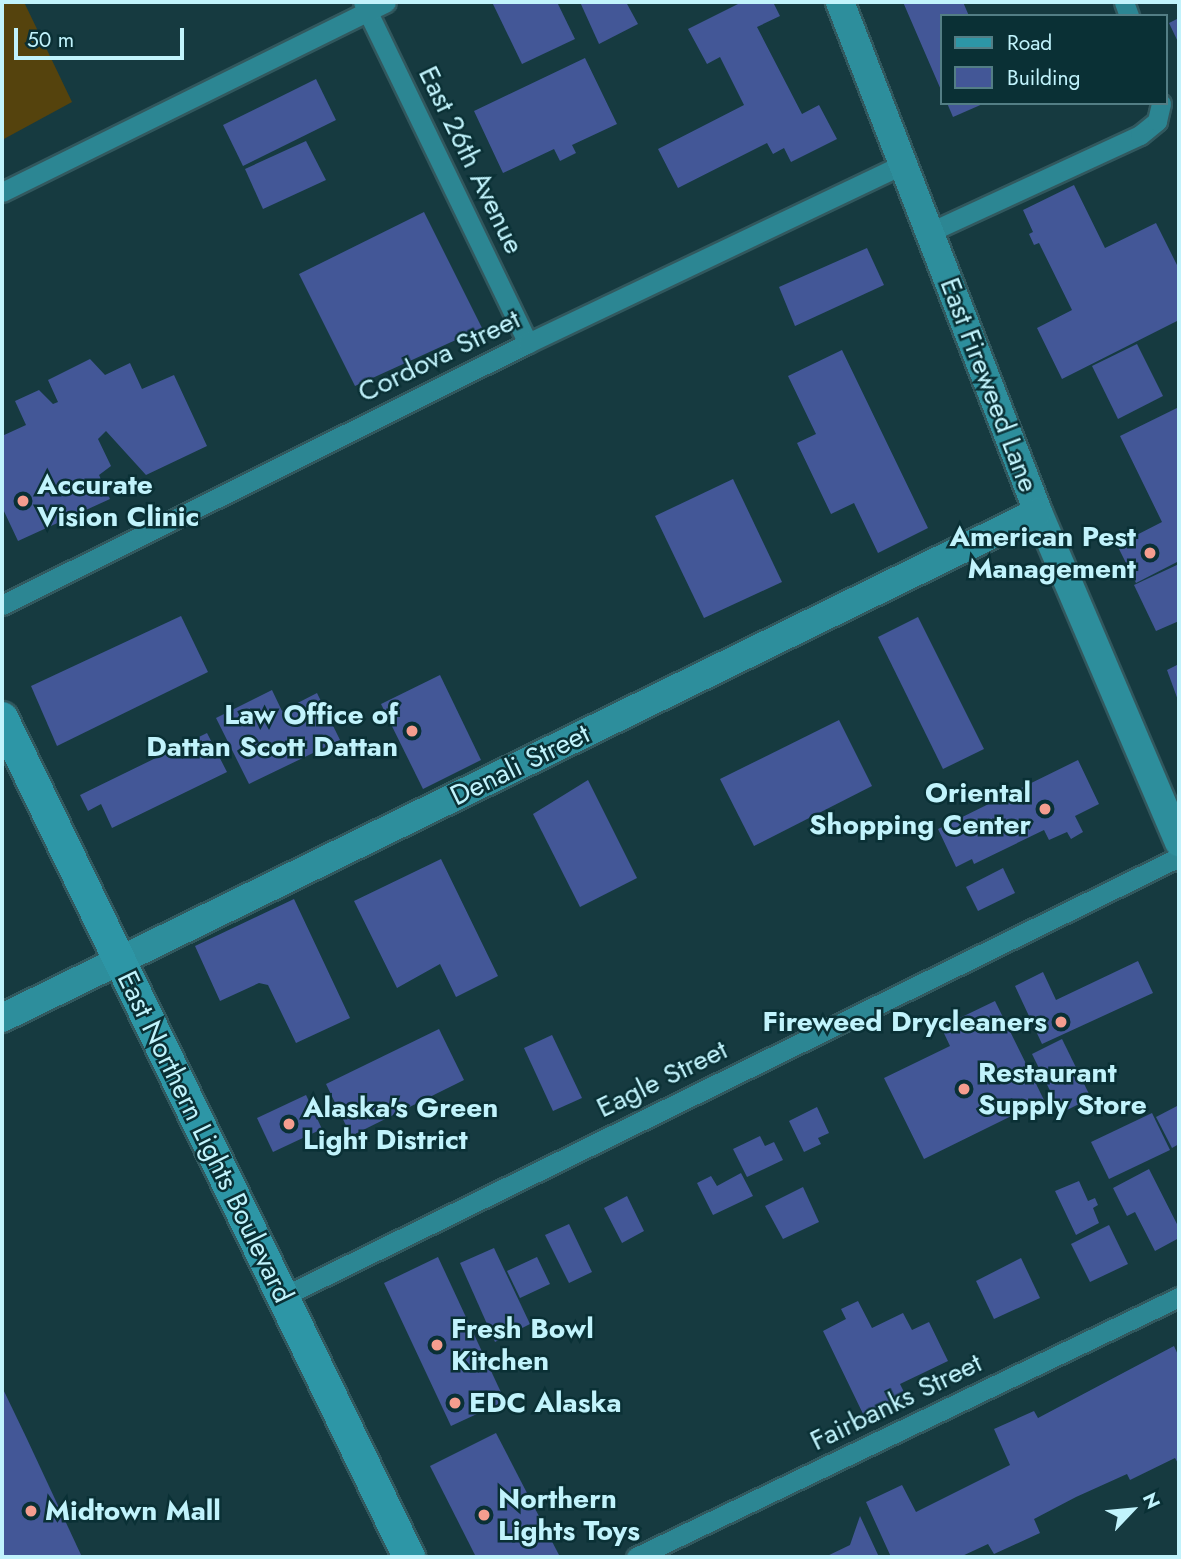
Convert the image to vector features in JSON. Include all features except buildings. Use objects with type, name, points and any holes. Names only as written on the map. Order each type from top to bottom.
[{"type":"main road","name":"East Northern Lights Boulevard","points":[[2,718],[409,1557]]},
{"type":"street","points":[[2,192],[365,6],[386,2]]},
{"type":"street","name":"East Fireweed Lane","points":[[840,2],[1038,512],[1179,842]]},
{"type":"street","name":"East 26th Avenue","points":[[365,6],[528,343]]},
{"type":"street","points":[[930,232],[1140,135],[1159,112]]},
{"type":"street","name":"Cordova Street","points":[[2,605],[528,343],[903,164]]},
{"type":"street","name":"Denali Street","points":[[2,1018],[1038,512]]},
{"type":"street","name":"Eagle Street","points":[[282,1297],[1179,857]]},
{"type":"street","name":"Fairbanks Street","points":[[636,1557],[1179,1297]]},
{"type":"shaded area","points":[[2,2],[24,2],[72,102],[2,140]]},
{"type":"place","name":"Accurate Vision Clinic","points":[[23,501]]},
{"type":"place","name":"American Pest Management","points":[[1150,553]]},
{"type":"place","name":"Law Office of Dattan Scott Dattan","points":[[412,731]]},
{"type":"place","name":"Oriental Shopping Center","points":[[1045,809]]},
{"type":"place","name":"Fireweed Drycleaners","points":[[1061,1022]]},
{"type":"place","name":"Restaurant Supply Store","points":[[964,1089]]},
{"type":"place","name":"Alaska's Green Light District","points":[[289,1124]]},
{"type":"place","name":"Fresh Bowl Kitchen","points":[[437,1345]]},
{"type":"place","name":"EDC Alaska","points":[[455,1403]]},
{"type":"place","name":"Midtown Mall","points":[[31,1511]]},
{"type":"place","name":"Northern Lights Toys","points":[[484,1515]]}]
